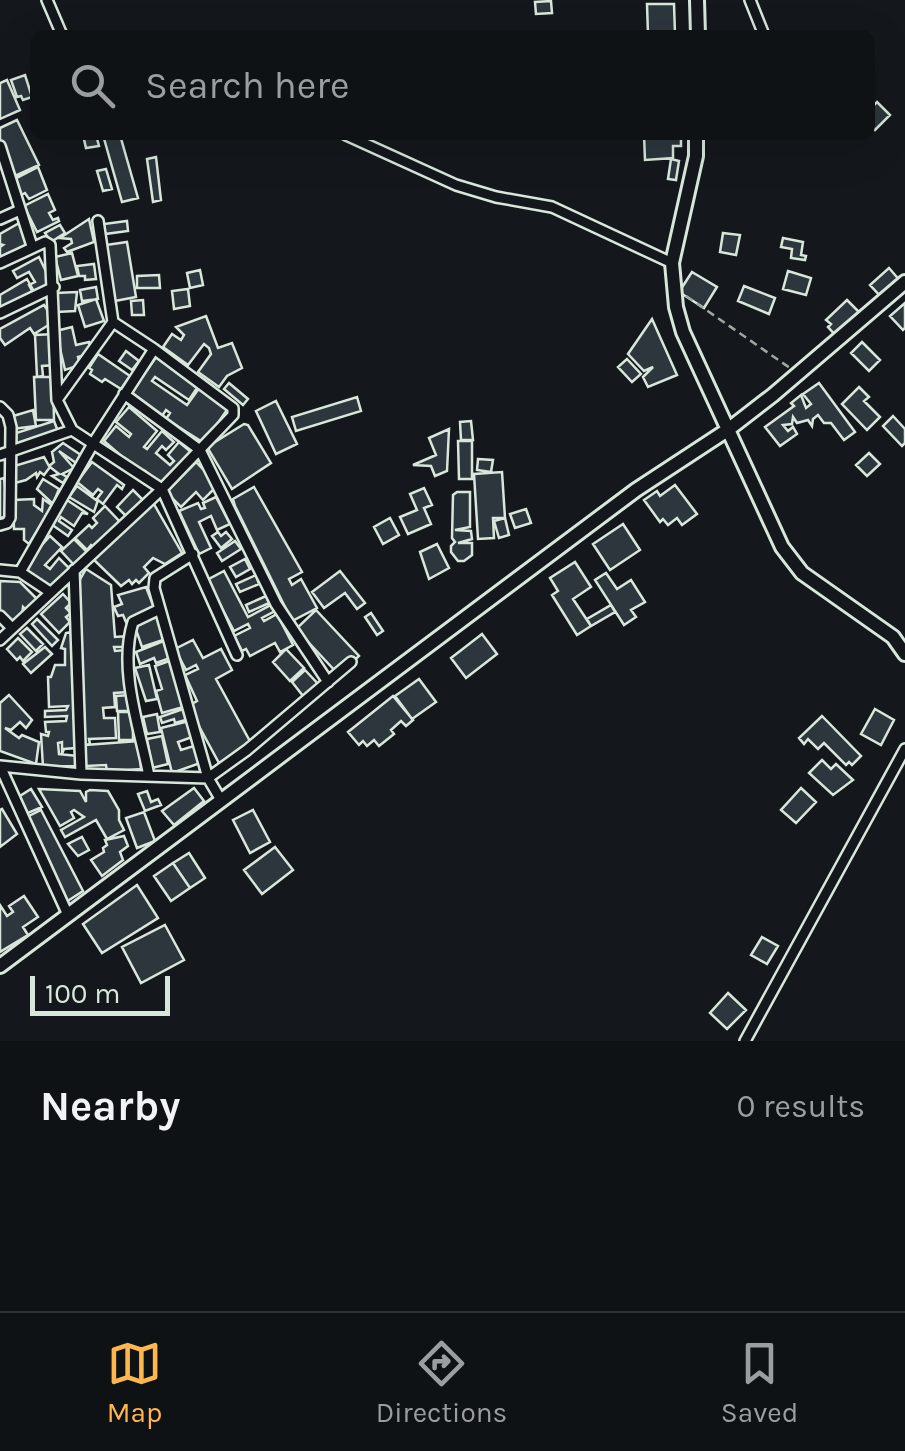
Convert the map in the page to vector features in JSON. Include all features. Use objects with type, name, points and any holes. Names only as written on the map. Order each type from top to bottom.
[{"type":"street","points":[[47,0],[60,30]]},
{"type":"street","points":[[698,0],[698,30]]},
{"type":"street","points":[[750,0],[762,30]]},
{"type":"street","points":[[357,140],[456,185],[552,207],[672,262]]},
{"type":"street","points":[[696,140],[696,156],[672,262],[672,287],[684,332],[782,547],[802,573],[893,636],[905,654]]},
{"type":"street","points":[[0,146],[32,246]]},
{"type":"street","points":[[0,219],[20,210]]},
{"type":"street","points":[[57,400],[113,322],[98,220]]},
{"type":"street","points":[[0,262],[32,246],[45,242],[50,245],[57,400],[72,430],[162,489],[237,655]]},
{"type":"street","points":[[1,964],[636,490],[730,429],[905,282]]},
{"type":"street","points":[[0,313],[54,287]]},
{"type":"street","points":[[0,640],[162,489],[233,414],[233,408],[113,322]]},
{"type":"street","points":[[20,572],[94,442],[154,348]]},
{"type":"street","points":[[124,394],[200,450],[276,604],[328,682]]},
{"type":"street","points":[[0,407],[8,415],[5,454],[10,518],[7,524],[0,525]]},
{"type":"street","points":[[5,454],[72,430]]},
{"type":"street","points":[[193,554],[154,580],[208,778],[222,800]]},
{"type":"street","points":[[0,570],[20,572],[50,592]]},
{"type":"street","points":[[74,570],[80,774]]},
{"type":"street","points":[[149,776],[131,684],[130,636],[133,622],[160,609]]},
{"type":"street","points":[[0,616],[12,628]]},
{"type":"street","points":[[0,766],[80,774],[208,778],[351,662]]},
{"type":"street","points":[[745,1041],[905,749]]},
{"type":"street","points":[[247,750],[264,771]]},
{"type":"street","points":[[0,766],[68,915]]},
{"type":"path","points":[[672,287],[751,338],[798,375]]},
{"type":"building","points":[[551,1],[552,13],[536,14],[535,2]]},
{"type":"building","points":[[647,4],[674,4],[675,30],[648,30]]},
{"type":"building","points":[[25,75],[30,98],[17,97],[11,80]]},
{"type":"building","points":[[7,80],[20,110],[0,119],[0,83]]},
{"type":"building","points":[[875,104],[890,115],[875,130]]},
{"type":"building","points":[[17,120],[39,165],[15,176],[0,144],[0,128]]},
{"type":"building","points":[[84,140],[97,140],[99,146],[86,148]]},
{"type":"building","points":[[104,140],[121,140],[138,198],[122,202]]},
{"type":"building","points":[[644,140],[681,140],[681,146],[673,146],[673,158],[645,160]]},
{"type":"building","points":[[156,157],[161,200],[153,202],[147,159]]},
{"type":"building","points":[[671,159],[679,161],[676,180],[668,179]]},
{"type":"building","points":[[38,167],[47,190],[29,199],[25,193],[21,195],[13,180]]},
{"type":"building","points":[[106,169],[112,189],[103,191],[97,171]]},
{"type":"building","points":[[48,194],[55,210],[49,213],[59,221],[37,232],[24,206]]},
{"type":"building","points":[[89,219],[94,242],[67,252],[64,248],[72,243],[71,239],[60,238]]},
{"type":"building","points":[[127,221],[128,231],[105,234],[104,224]]},
{"type":"building","points":[[21,222],[34,249],[0,266],[0,234]]},
{"type":"building","points":[[60,225],[65,233],[51,242],[45,233]]},
{"type":"building","points":[[723,233],[740,235],[736,255],[720,252]]},
{"type":"building","points":[[783,238],[803,242],[801,255],[806,256],[805,260],[791,258],[792,249],[781,247]]},
{"type":"building","points":[[127,242],[136,297],[115,301],[106,245]]},
{"type":"building","points":[[72,253],[78,276],[61,280],[55,257]]},
{"type":"building","points":[[39,257],[54,288],[36,298],[29,285],[35,282],[29,272],[17,278],[13,271]]},
{"type":"building","points":[[94,264],[96,279],[79,276],[77,266]]},
{"type":"building","points":[[889,268],[902,283],[883,299],[870,285]]},
{"type":"building","points":[[200,270],[203,285],[190,288],[187,273]]},
{"type":"building","points":[[788,271],[811,278],[806,295],[783,289]]},
{"type":"building","points":[[692,272],[717,287],[704,308],[679,292]]},
{"type":"building","points":[[159,275],[160,288],[137,288],[137,276]]},
{"type":"building","points":[[27,279],[36,295],[0,315],[0,295]]},
{"type":"building","points":[[744,286],[775,298],[769,314],[738,301]]},
{"type":"building","points":[[96,287],[98,299],[82,301],[80,290]]},
{"type":"building","points":[[188,289],[190,306],[174,309],[172,291]]},
{"type":"building","points":[[77,292],[75,311],[57,312],[56,293]]},
{"type":"building","points":[[96,299],[104,321],[85,327],[78,305]]},
{"type":"building","points":[[143,300],[144,315],[132,315],[131,301]]},
{"type":"building","points":[[847,300],[862,315],[838,338],[826,320]]},
{"type":"building","points":[[905,303],[905,328],[903,330],[890,316]]},
{"type":"building","points":[[44,305],[55,321],[34,334],[30,328],[5,345],[0,329]]},
{"type":"building","points":[[206,316],[218,348],[232,343],[242,368],[227,376],[219,387],[198,372],[211,354],[204,344],[188,365],[163,347],[172,334],[181,340],[184,335],[176,327]]},
{"type":"building","points":[[652,319],[677,375],[648,387],[643,377],[653,367],[644,371],[628,354]]},
{"type":"building","points":[[72,327],[76,345],[89,342],[91,354],[78,357],[80,365],[65,370],[56,331]]},
{"type":"building","points":[[55,334],[56,365],[42,366],[43,376],[37,377],[35,335]]},
{"type":"building","points":[[862,342],[880,360],[869,371],[851,353]]},
{"type":"building","points":[[126,351],[139,361],[132,370],[119,361]]},
{"type":"building","points":[[98,354],[130,376],[121,389],[90,374],[89,368]]},
{"type":"building","points":[[157,356],[199,385],[189,400],[155,377],[152,381],[187,405],[200,387],[229,407],[204,443],[166,419],[170,413],[166,410],[162,416],[130,394]]},
{"type":"building","points":[[627,359],[641,374],[632,382],[618,367]]},
{"type":"building","points":[[34,377],[53,377],[54,420],[36,420]]},
{"type":"building","points":[[229,383],[248,399],[243,405],[224,389]]},
{"type":"building","points":[[819,383],[855,432],[844,440],[831,423],[824,423],[818,415],[812,426],[808,420],[797,423],[793,417],[792,424],[783,425],[788,431],[793,427],[797,434],[780,446],[765,427],[794,406],[791,403],[801,395],[806,408],[811,404],[803,394]]},
{"type":"building","points":[[859,387],[869,397],[864,401],[880,417],[867,430],[842,404]]},
{"type":"building","points":[[357,397],[361,411],[296,431],[292,417]]},
{"type":"building","points":[[276,401],[297,444],[276,454],[256,411]]},
{"type":"building","points":[[129,407],[157,431],[144,447],[147,449],[162,431],[174,442],[156,453],[170,465],[174,461],[168,455],[179,442],[191,452],[162,486],[104,441],[116,426],[129,437],[131,434],[116,422]]},
{"type":"building","points":[[33,410],[36,426],[12,429],[10,417]]},
{"type":"building","points":[[893,416],[905,429],[902,446],[883,426]]},
{"type":"building","points":[[54,421],[59,434],[17,447],[13,434]]},
{"type":"building","points":[[471,421],[473,440],[461,440],[460,422]]},
{"type":"building","points":[[244,424],[271,463],[232,489],[207,447]]},
{"type":"building","points":[[449,429],[447,471],[435,476],[431,466],[413,465],[436,455],[429,438]]},
{"type":"building","points":[[458,441],[472,441],[472,479],[459,479]]},
{"type":"building","points":[[63,443],[81,455],[76,463],[59,451],[74,468],[62,474],[67,477],[63,483],[52,476],[59,474],[50,467],[44,475],[40,472],[37,477],[36,473],[15,483],[11,467],[44,457],[49,466],[54,462],[52,452]]},
{"type":"building","points":[[869,453],[880,464],[867,476],[856,465]]},
{"type":"building","points":[[478,459],[493,460],[491,472],[477,470]]},
{"type":"building","points":[[92,462],[124,485],[122,489],[117,485],[103,504],[98,500],[94,512],[69,497],[77,486],[96,500],[102,492],[98,489],[93,495],[77,482]]},
{"type":"building","points":[[196,462],[218,485],[203,500],[196,492],[181,507],[166,492]]},
{"type":"building","points":[[502,472],[505,518],[493,518],[494,538],[478,539],[474,474]]},
{"type":"building","points":[[4,478],[9,516],[0,518],[0,479]]},
{"type":"building","points":[[43,479],[59,489],[53,504],[37,489]]},
{"type":"building","points":[[675,485],[697,514],[682,525],[677,518],[668,525],[663,519],[660,522],[644,500],[657,491],[660,496]]},
{"type":"building","points":[[254,487],[302,572],[289,579],[292,585],[301,579],[317,608],[292,621],[233,499]]},
{"type":"building","points":[[424,488],[432,505],[424,508],[431,524],[408,534],[400,517],[417,510],[410,494]]},
{"type":"building","points":[[133,490],[143,500],[127,517],[117,507]]},
{"type":"building","points":[[470,492],[470,527],[455,530],[471,531],[472,539],[458,543],[472,543],[472,555],[464,561],[458,561],[451,552],[455,542],[453,495]]},
{"type":"building","points":[[216,497],[230,524],[217,530],[211,516],[199,522],[211,548],[199,554],[179,511],[198,503],[201,509],[205,508],[203,503]]},
{"type":"building","points":[[34,499],[34,505],[42,511],[43,499],[53,506],[29,544],[24,540],[24,529],[14,529],[13,500]]},
{"type":"building","points":[[151,499],[182,553],[165,564],[153,558],[144,567],[149,573],[139,583],[129,580],[121,586],[92,558]]},
{"type":"building","points":[[67,500],[88,514],[82,513],[74,526],[61,517],[59,521],[72,530],[68,536],[51,524]]},
{"type":"building","points":[[105,506],[121,523],[87,550],[75,538],[97,523],[93,518]]},
{"type":"building","points":[[526,509],[531,523],[515,528],[510,514]]},
{"type":"building","points":[[390,518],[399,535],[383,544],[374,527]]},
{"type":"building","points":[[505,518],[509,535],[499,538],[494,521]]},
{"type":"building","points":[[623,524],[640,550],[610,570],[593,544]]},
{"type":"building","points":[[218,532],[221,536],[226,532],[232,539],[221,548],[212,536]]},
{"type":"building","points":[[50,536],[62,547],[45,565],[50,569],[59,558],[70,569],[49,592],[21,568]]},
{"type":"building","points":[[74,539],[89,554],[76,567],[61,551]]},
{"type":"building","points":[[235,541],[241,549],[222,561],[217,553]]},
{"type":"building","points":[[437,544],[449,568],[429,579],[420,552]]},
{"type":"building","points":[[245,559],[250,569],[236,577],[230,567]]},
{"type":"building","points":[[575,562],[591,587],[573,599],[591,626],[577,635],[552,595],[558,591],[550,578]]},
{"type":"building","points":[[86,569],[111,585],[115,637],[128,636],[127,647],[114,647],[115,651],[126,650],[129,692],[114,693],[115,707],[103,708],[104,718],[115,718],[116,738],[89,739],[90,744],[85,745],[78,583]]},
{"type":"building","points":[[224,571],[248,617],[271,605],[275,611],[262,618],[264,621],[277,614],[293,645],[280,652],[275,643],[250,656],[246,649],[242,651],[234,636],[250,628],[248,624],[234,631],[207,580]]},
{"type":"building","points":[[340,571],[365,603],[357,609],[345,593],[324,608],[312,592]]},
{"type":"building","points":[[606,573],[617,589],[631,580],[645,602],[631,610],[636,617],[624,625],[595,580]]},
{"type":"building","points":[[256,575],[259,584],[240,592],[236,584]]},
{"type":"building","points":[[0,581],[20,582],[38,600],[27,611],[23,607],[22,616],[9,630],[0,621]]},
{"type":"building","points":[[146,587],[155,610],[126,622],[123,615],[118,616],[114,607],[122,604],[118,595]]},
{"type":"building","points":[[63,594],[71,603],[66,608],[71,613],[66,617],[70,622],[59,633],[41,614]]},
{"type":"building","points":[[266,596],[269,603],[249,612],[246,605]]},
{"type":"building","points":[[611,605],[615,612],[591,626],[587,619]]},
{"type":"building","points":[[316,610],[359,656],[339,675],[296,629]]},
{"type":"building","points":[[371,613],[383,631],[377,635],[365,617]]},
{"type":"building","points":[[157,615],[166,639],[142,647],[134,624]]},
{"type":"building","points":[[37,619],[58,640],[52,646],[32,624]]},
{"type":"building","points":[[27,628],[43,644],[36,651],[20,634]]},
{"type":"building","points":[[71,632],[76,748],[64,749],[62,754],[62,742],[58,743],[59,754],[78,756],[75,766],[43,767],[41,734],[48,736],[49,732],[45,722],[66,721],[67,716],[45,717],[45,711],[66,710],[68,706],[49,707],[48,677],[55,665],[65,665],[65,649],[61,648],[66,633]]},
{"type":"building","points":[[482,634],[497,654],[466,678],[451,658]]},
{"type":"building","points":[[18,638],[32,652],[23,661],[7,649]]},
{"type":"building","points":[[166,640],[173,657],[140,664],[136,652]]},
{"type":"building","points":[[193,640],[203,658],[221,649],[232,670],[216,679],[252,745],[219,763],[188,706],[197,701],[185,675],[198,669],[196,665],[186,670],[175,649]]},
{"type":"building","points":[[45,647],[52,654],[31,673],[23,664]]},
{"type":"building","points":[[286,649],[304,668],[290,681],[273,662]]},
{"type":"building","points":[[172,660],[187,706],[162,713],[156,691],[162,689],[155,666]]},
{"type":"building","points":[[149,665],[157,699],[146,701],[135,668]]},
{"type":"building","points":[[305,670],[321,687],[307,701],[292,682]]},
{"type":"building","points":[[419,679],[436,702],[412,719],[395,696]]},
{"type":"building","points":[[9,695],[32,720],[26,728],[20,722],[11,730],[5,728],[19,738],[22,735],[39,742],[36,764],[0,751],[0,703]]},
{"type":"building","points":[[130,695],[131,711],[117,711],[116,696]]},
{"type":"building","points":[[393,696],[413,720],[406,726],[401,721],[391,730],[394,734],[379,746],[374,740],[367,746],[363,741],[359,745],[348,732]]},
{"type":"building","points":[[186,708],[189,719],[162,723],[160,717]]},
{"type":"building","points":[[875,709],[894,720],[881,745],[861,734]]},
{"type":"building","points":[[118,712],[133,712],[133,740],[119,740]]},
{"type":"building","points":[[157,714],[160,732],[147,734],[143,717]]},
{"type":"building","points":[[822,716],[861,756],[852,765],[846,765],[824,743],[818,749],[808,739],[804,744],[799,738]]},
{"type":"building","points":[[189,721],[195,736],[178,742],[181,750],[197,745],[203,762],[172,773],[161,728]]},
{"type":"building","points":[[162,736],[168,764],[152,768],[147,739]]},
{"type":"building","points":[[139,741],[141,769],[107,772],[106,765],[86,766],[85,745]]},
{"type":"building","points":[[822,760],[831,769],[836,764],[853,780],[833,795],[809,773]]},
{"type":"building","points":[[194,788],[204,801],[174,825],[162,811]]},
{"type":"building","points":[[801,788],[816,802],[796,823],[781,810]]},
{"type":"building","points":[[31,789],[42,807],[21,816],[12,801]]},
{"type":"building","points":[[39,789],[80,791],[86,802],[86,792],[90,790],[108,791],[124,830],[107,839],[96,820],[65,837],[61,830],[84,817],[74,810],[74,818],[60,826]]},
{"type":"building","points":[[147,791],[151,802],[158,799],[161,805],[145,811],[138,794]]},
{"type":"building","points":[[0,810],[17,834],[0,847]]},
{"type":"building","points":[[41,810],[83,891],[63,904],[21,820]]},
{"type":"building","points":[[253,810],[270,842],[250,853],[233,820]]},
{"type":"building","points":[[144,812],[155,841],[137,848],[126,818]]},
{"type":"building","points":[[124,836],[128,846],[120,852],[123,860],[102,876],[91,860],[104,852],[105,840]]},
{"type":"building","points":[[82,837],[89,850],[78,856],[68,844]]},
{"type":"building","points":[[275,847],[293,870],[262,894],[244,870]]},
{"type":"building","points":[[189,853],[205,878],[190,888],[173,863]]},
{"type":"building","points":[[173,863],[190,888],[171,901],[154,876]]},
{"type":"building","points":[[137,885],[158,918],[102,953],[83,924]]},
{"type":"building","points":[[24,896],[38,917],[23,927],[28,935],[0,952],[0,905],[7,916],[13,912],[9,906]]},
{"type":"building","points":[[165,925],[184,960],[141,983],[122,947]]},
{"type":"building","points":[[762,937],[778,946],[767,964],[751,955]]},
{"type":"building","points":[[728,993],[746,1010],[727,1029],[710,1013]]}]
